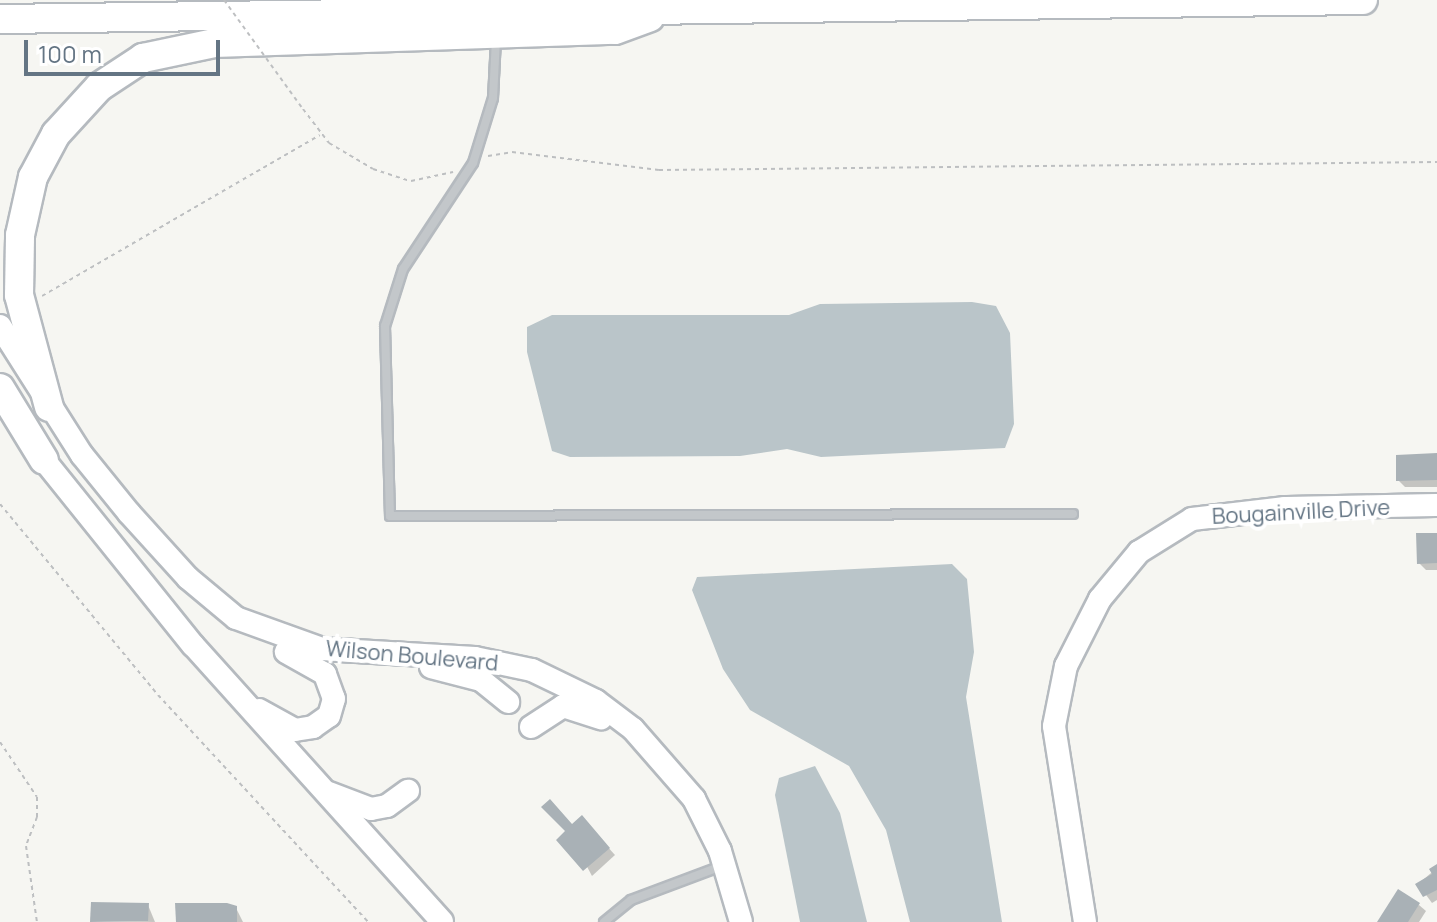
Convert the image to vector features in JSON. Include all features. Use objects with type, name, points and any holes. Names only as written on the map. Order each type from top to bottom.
[{"type":"highway","points":[[0,19],[502,15],[615,30],[671,10],[1363,0]]},
{"type":"highway","points":[[49,407],[19,295],[20,235],[33,177],[44,156],[56,134],[99,87],[143,58],[214,43],[502,15]]},
{"type":"highway","points":[[0,388],[44,460]]},
{"type":"highway","points":[[0,417],[44,460]]},
{"type":"main road","name":"Wilson Boulevard","points":[[0,326],[49,407],[129,513],[188,578],[236,618],[287,640],[368,655],[475,658],[532,670],[596,701],[633,729],[694,799],[727,871],[741,922]]},
{"type":"main road","points":[[44,460],[237,697],[442,922]]},
{"type":"main road","name":"Bougainville Drive","points":[[1085,922],[1054,726],[1066,666],[1100,599],[1139,552],[1192,519],[1285,508],[1437,505]]},
{"type":"main road","points":[[236,618],[273,646],[318,666],[334,699],[321,723],[295,730],[237,697]]},
{"type":"main road","points":[[368,655],[469,675],[508,702]]},
{"type":"main road","points":[[531,727],[563,706],[633,729]]},
{"type":"main road","points":[[321,790],[371,809],[387,806],[408,791]]},
{"type":"lane","points":[[502,15],[493,98],[473,163],[403,269],[385,326],[390,516],[1073,514]]},
{"type":"lane","points":[[604,922],[639,896],[727,871],[731,922]]},
{"type":"path","points":[[224,0],[321,135],[373,169],[411,181],[512,152],[659,170],[1437,162]]},
{"type":"path","points":[[42,296],[321,135]]},
{"type":"path","points":[[0,504],[158,695],[368,922]]},
{"type":"path","points":[[0,742],[37,797],[37,817],[26,846],[37,922]]},
{"type":"shaded area","points":[[972,302],[996,306],[1010,333],[1014,424],[1005,448],[821,457],[787,449],[740,456],[570,457],[552,451],[527,352],[527,327],[552,315],[789,315],[820,304]]},
{"type":"shaded area","points":[[952,564],[967,579],[974,652],[966,697],[1002,922],[910,922],[886,830],[849,766],[750,710],[723,669],[692,590],[697,577]]},
{"type":"shaded area","points":[[815,766],[840,813],[867,922],[800,922],[775,795],[779,778]]},
{"type":"building","points":[[1437,453],[1437,480],[1396,481],[1396,455]]},
{"type":"building","points":[[1416,533],[1437,533],[1437,563],[1417,564]]},
{"type":"building","points":[[550,799],[572,824],[582,815],[610,848],[583,871],[556,840],[565,831],[541,807]]},
{"type":"building","points":[[1437,864],[1437,890],[1423,897],[1415,884],[1432,874],[1429,869]]},
{"type":"building","points":[[1398,889],[1420,903],[1408,922],[1377,922]]},
{"type":"building","points":[[91,902],[149,903],[148,921],[90,922]]},
{"type":"building","points":[[175,903],[227,903],[237,906],[237,922],[176,922]]}]
